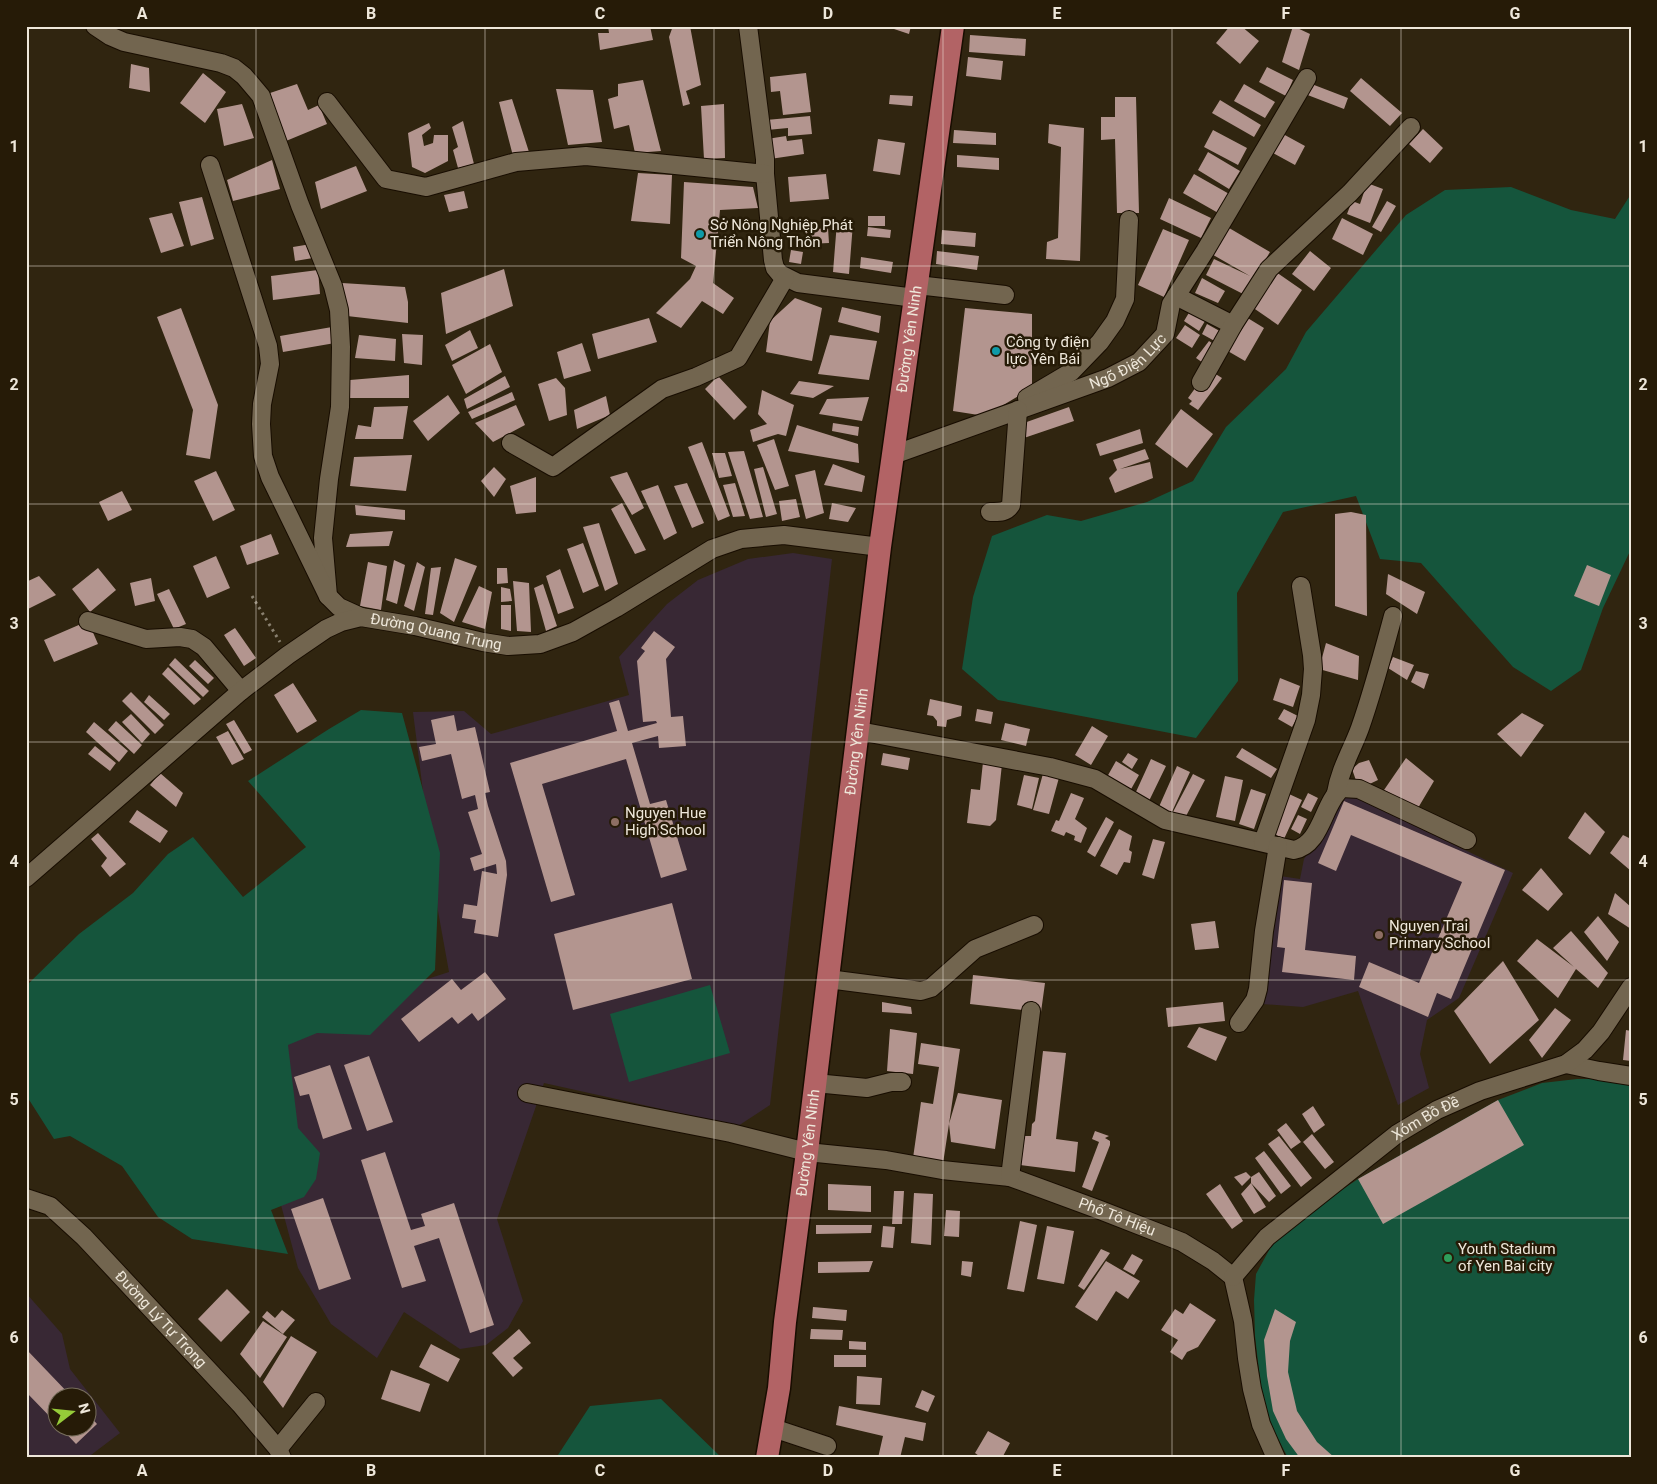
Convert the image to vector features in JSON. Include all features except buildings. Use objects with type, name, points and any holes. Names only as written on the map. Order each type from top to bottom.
[{"type":"main road","name":"Đường Yên Ninh","points":[[767,1458],[780,1388],[785,1322],[816,1083],[880,548],[952,26]]},
{"type":"street","points":[[95,26],[110,36],[124,42],[221,63],[234,68],[244,76],[261,96],[300,204],[333,286],[339,310],[341,347],[340,407],[329,479],[323,538],[328,596]]},
{"type":"street","points":[[748,26],[765,159],[775,268],[785,278],[807,285],[1005,295]]},
{"type":"street","name":"Ngõ Điện Lực","points":[[893,455],[1108,378],[1139,362],[1165,334],[1171,304],[1210,243],[1307,78]]},
{"type":"street","points":[[327,102],[386,179],[426,188],[516,162],[586,156],[765,174]]},
{"type":"street","points":[[1201,382],[1233,326],[1269,270],[1350,193],[1411,127]]},
{"type":"street","points":[[210,165],[268,346],[270,364],[262,404],[261,424],[264,456],[270,477],[328,596],[339,607],[361,617]]},
{"type":"street","points":[[994,418],[1071,372],[1100,342],[1115,321],[1125,299],[1129,220]]},
{"type":"street","points":[[510,443],[553,467],[662,389],[696,377],[738,358],[785,278]]},
{"type":"street","points":[[1176,296],[1233,326]]},
{"type":"street","points":[[990,512],[1002,512],[1011,505],[1018,410]]},
{"type":"street","name":"Đường Quang Trung","points":[[26,878],[241,691],[288,655],[326,629],[341,622],[361,617],[415,626],[508,646],[540,644],[573,632],[712,549],[741,539],[784,535],[880,548]]},
{"type":"street","points":[[1239,1024],[1255,1000],[1258,989],[1270,844],[1306,720],[1310,695],[1313,669],[1312,655],[1301,586]]},
{"type":"street","points":[[858,731],[1050,767],[1095,779],[1165,820],[1294,850],[1306,846],[1336,793],[1341,771],[1369,703],[1393,616]]},
{"type":"street","points":[[88,621],[146,639],[180,637],[192,639],[204,647],[241,691]]},
{"type":"street","points":[[1336,793],[1342,788],[1359,789],[1467,840]]},
{"type":"street","points":[[828,978],[921,991],[931,988],[975,950],[1034,925]]},
{"type":"street","name":"Xóm Bồ Đề","points":[[1233,1278],[1267,1237],[1397,1134],[1437,1110],[1480,1091],[1566,1064],[1592,1044],[1631,987]]},
{"type":"street","points":[[1010,1177],[1031,1012]]},
{"type":"street","points":[[1566,1064],[1631,1076]]},
{"type":"street","points":[[816,1083],[867,1088],[891,1082],[902,1082]]},
{"type":"street","name":"Phố Tô Hiệu","points":[[527,1093],[731,1133],[807,1152],[886,1160],[942,1170],[1010,1177],[1182,1242],[1213,1261],[1233,1278]]},
{"type":"street","name":"Đường Lý Tự Trọng","points":[[26,1198],[50,1206],[84,1237],[240,1404],[280,1453]]},
{"type":"street","points":[[1233,1278],[1243,1321],[1246,1358],[1252,1389],[1261,1424],[1276,1458]]},
{"type":"street","points":[[280,1453],[316,1402]]},
{"type":"street","points":[[774,1428],[827,1446]]},
{"type":"path","points":[[252,596],[288,655]]},
{"type":"shaded area","name":"Nguyen Hue High School","points":[[793,553],[832,559],[770,1105],[738,1126],[544,1083],[497,1219],[523,1301],[508,1328],[486,1345],[460,1349],[404,1312],[377,1358],[331,1324],[298,1268],[281,1205],[269,1030],[449,972],[438,911],[413,712],[464,711],[491,734],[629,695],[619,657],[667,604],[698,580],[748,559]]},
{"type":"shaded area","name":"Nguyen Trai Primary School","points":[[1348,794],[1513,873],[1459,998],[1427,1020],[1420,1054],[1429,1088],[1398,1105],[1358,991],[1303,1007],[1262,1004],[1280,876],[1300,879],[1304,859]]},
{"type":"shaded area","points":[[26,1293],[62,1334],[70,1369],[83,1386],[48,1386],[48,1436],[98,1436],[98,1405],[120,1433],[87,1458],[26,1458]]},
{"type":"green space","points":[[1511,187],[1571,210],[1615,219],[1631,194],[1631,549],[1603,608],[1581,670],[1551,691],[1513,667],[1421,563],[1380,559],[1356,496],[1283,512],[1237,593],[1238,681],[1196,738],[998,700],[962,669],[973,597],[992,536],[1047,515],[1081,521],[1147,502],[1193,481],[1226,427],[1286,369],[1306,332],[1406,215],[1445,190]]},
{"type":"green space","points":[[361,710],[402,713],[440,853],[435,970],[370,1035],[317,1033],[288,1045],[298,1128],[320,1153],[316,1179],[304,1197],[271,1210],[288,1254],[192,1239],[158,1217],[122,1166],[70,1136],[54,1139],[26,1095],[26,986],[79,934],[133,893],[168,854],[193,837],[243,897],[306,847],[248,781]]},
{"type":"green space","points":[[710,985],[730,1053],[629,1082],[610,1014]]},
{"type":"green space","name":"Youth Stadium of Yen Bai city","points":[[1577,1079],[1613,1079],[1631,1085],[1631,1458],[1288,1458],[1270,1423],[1261,1388],[1255,1336],[1254,1300],[1256,1274],[1274,1241],[1306,1214],[1358,1179],[1498,1100],[1542,1083]]},
{"type":"green space","points":[[661,1399],[722,1458],[556,1458],[590,1406]]},
{"type":"place","name":"Sở Nông Nghiệp Phát Triển Nông Thôn","points":[[700,234]]},
{"type":"place","name":"Công ty điện lực Yên Bái","points":[[996,351]]},
{"type":"place","name":"Nguyen Hue High School","points":[[615,822]]},
{"type":"place","name":"Nguyen Trai Primary School","points":[[1379,935]]},
{"type":"place","name":"Youth Stadium of Yen Bai city","points":[[1448,1258]]}]
